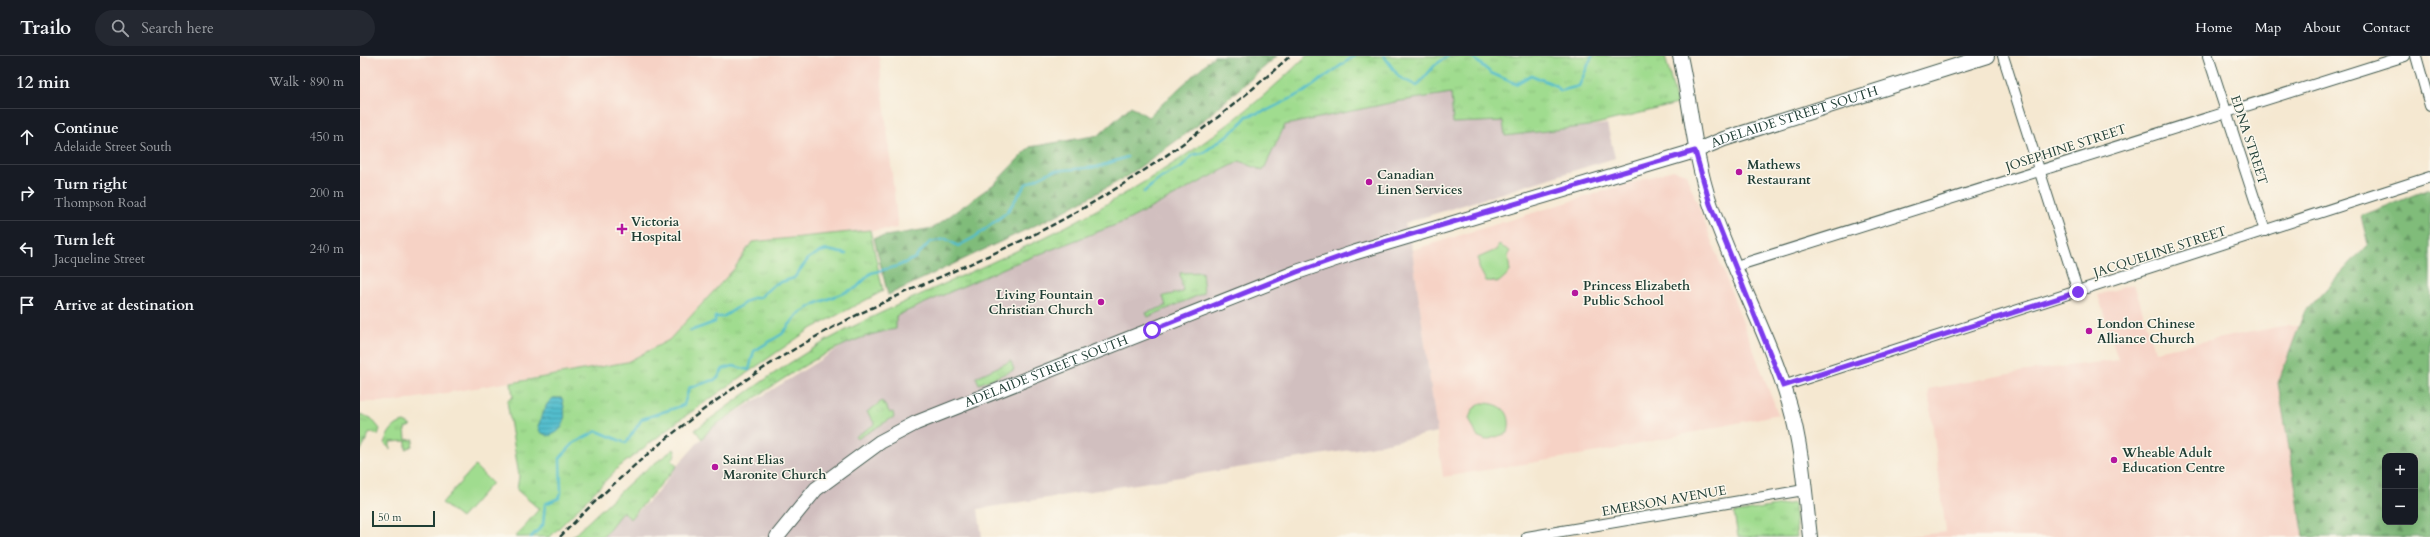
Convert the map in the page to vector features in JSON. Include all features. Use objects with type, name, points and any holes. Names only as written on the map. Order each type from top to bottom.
[{"type":"main road","points":[[1680,56],[1690,98],[1695,151],[1710,204],[1736,266],[1790,406],[1810,537]]},
{"type":"main road","name":"ADELAIDE STREET SOUTH","points":[[777,537],[816,489],[880,442],[916,423],[1297,272],[1411,234],[1695,151],[1724,139],[1987,56]]},
{"type":"street","points":[[2003,56],[2041,170],[2078,292]]},
{"type":"street","name":"EDNA STREET","points":[[2208,56],[2265,231]]},
{"type":"street","name":"JOSEPHINE STREET","points":[[1736,266],[2405,56]]},
{"type":"street","points":[[2416,56],[2430,106]]},
{"type":"street","name":"JACQUELINE STREET","points":[[1783,386],[2078,292],[2430,177]]},
{"type":"street","name":"EMERSON AVENUE","points":[[1527,537],[1804,490]]},
{"type":"shaded area","name":"Victoria Hospital","points":[[360,56],[879,56],[898,228],[752,242],[734,269],[669,340],[627,362],[393,402],[360,402]]},
{"type":"shaded area","points":[[1451,93],[1503,121],[1505,136],[1607,124],[1615,158],[1405,223],[1412,250],[1437,432],[1369,447],[978,509],[982,537],[603,537],[623,511],[630,519],[657,493],[677,466],[711,428],[844,345],[874,332],[896,329],[895,316],[1011,265],[1126,221],[1240,161],[1263,171],[1285,125],[1395,102]]},
{"type":"shaded area","name":"Princess Elizabeth Public School","points":[[1673,170],[1686,174],[1778,414],[1616,449],[1443,477],[1412,250]]},
{"type":"shaded area","name":"Wheable Adult Education Centre","points":[[2134,284],[2155,351],[2282,326],[2300,326],[2278,383],[2304,537],[1902,537],[1946,532],[1928,389],[2026,371],[2118,360],[2098,295]]},
{"type":"green space","points":[[1214,56],[1277,56],[1198,125],[1126,177],[1057,215],[888,295],[874,238],[933,228],[994,184],[1030,147],[1099,135],[1131,106],[1148,117]]},
{"type":"green space","points":[[1306,56],[1665,56],[1677,104],[1588,126],[1505,136],[1503,121],[1453,123],[1451,93],[1395,102],[1285,125],[1263,171],[1240,161],[1126,221],[1011,265],[896,316],[896,329],[871,335],[823,355],[776,383],[711,428],[702,439],[695,430],[770,376],[848,329],[1038,241],[1130,191],[1222,129],[1279,82]]},
{"type":"green space","points":[[2430,189],[2430,537],[2304,537],[2278,383],[2304,313],[2368,244],[2361,216]]},
{"type":"green space","points":[[870,230],[883,291],[809,330],[681,419],[619,467],[550,537],[515,537],[539,509],[517,490],[519,476],[507,401],[513,397],[511,383],[627,362],[669,340],[734,269],[752,242]]},
{"type":"green space","points":[[1499,245],[1510,251],[1508,255],[1510,272],[1499,282],[1486,281],[1479,268],[1478,258],[1496,250]]},
{"type":"green space","points":[[1202,272],[1204,293],[1148,317],[1146,313],[1166,306],[1163,296],[1183,292],[1180,273]]},
{"type":"green space","points":[[1011,361],[1014,370],[979,384],[976,377]]},
{"type":"green space","points":[[882,401],[890,413],[893,412],[894,417],[857,439],[855,437],[875,424],[867,412]]},
{"type":"green space","points":[[1482,403],[1489,403],[1504,410],[1509,419],[1508,433],[1486,440],[1477,436],[1469,418],[1473,409]]},
{"type":"green space","points":[[360,414],[371,418],[380,429],[378,435],[370,432],[360,452]]},
{"type":"green space","points":[[404,422],[411,426],[405,428],[406,440],[414,439],[412,446],[406,449],[406,441],[390,442],[390,449],[384,443],[387,436],[394,427]]},
{"type":"green space","points":[[674,449],[676,454],[672,460],[677,466],[630,519],[623,511],[603,537],[572,537],[635,478]]},
{"type":"green space","points":[[475,466],[492,483],[461,518],[442,503]]},
{"type":"green space","points":[[1794,503],[1797,537],[1738,537],[1734,513]]},
{"type":"water","points":[[553,398],[562,398],[565,416],[559,430],[555,434],[548,436],[540,432],[538,426],[547,404]]},
{"type":"waterway","points":[[1144,192],[1159,179],[1182,167],[1193,155],[1203,153],[1237,128],[1247,116],[1268,110],[1304,92],[1354,56]]},
{"type":"waterway","points":[[1384,56],[1399,77],[1417,86],[1435,65],[1448,56]]},
{"type":"waterway","points":[[1471,56],[1491,73],[1516,84],[1531,75],[1555,85],[1560,91],[1579,86],[1592,56]]},
{"type":"waterway","points":[[531,537],[543,525],[545,504],[559,498],[561,493],[560,458],[574,443],[597,431],[626,443],[642,419],[684,405],[689,388],[717,379],[723,369],[733,366],[749,370],[754,351],[782,334],[798,314],[815,304],[856,288],[871,273],[898,266],[915,258],[930,242],[946,239],[958,246],[975,237],[1007,212],[1026,184],[1052,171],[1097,167],[1127,157]]},
{"type":"waterway","points":[[690,331],[715,322],[715,317],[723,317],[752,298],[759,298],[775,284],[794,278],[809,258],[820,252],[827,250],[846,254]]},
{"type":"railway","points":[[560,537],[590,507],[653,450],[686,423],[755,374],[791,351],[853,317],[1029,237],[1099,199],[1166,156],[1198,133],[1260,83],[1290,56]]},
{"type":"place","name":"Mathews Restaurant","points":[[1739,172]]},
{"type":"place","name":"Canadian Linen Services","points":[[1369,182]]},
{"type":"place","name":"Victoria Hospital","points":[[622,229]]},
{"type":"place","name":"Princess Elizabeth Public School","points":[[1575,293]]},
{"type":"place","name":"Living Fountain Christian Church","points":[[1101,302]]},
{"type":"place","name":"London Chinese Alliance Church","points":[[2089,331]]},
{"type":"place","name":"Wheable Adult Education Centre","points":[[2114,460]]},
{"type":"place","name":"Saint Elias Maronite Church","points":[[715,467]]},
{"type":"route","points":[[1152,330],[1297,272],[1371,246],[1488,213],[1695,151],[1710,204],[1783,386],[2078,292]]}]
